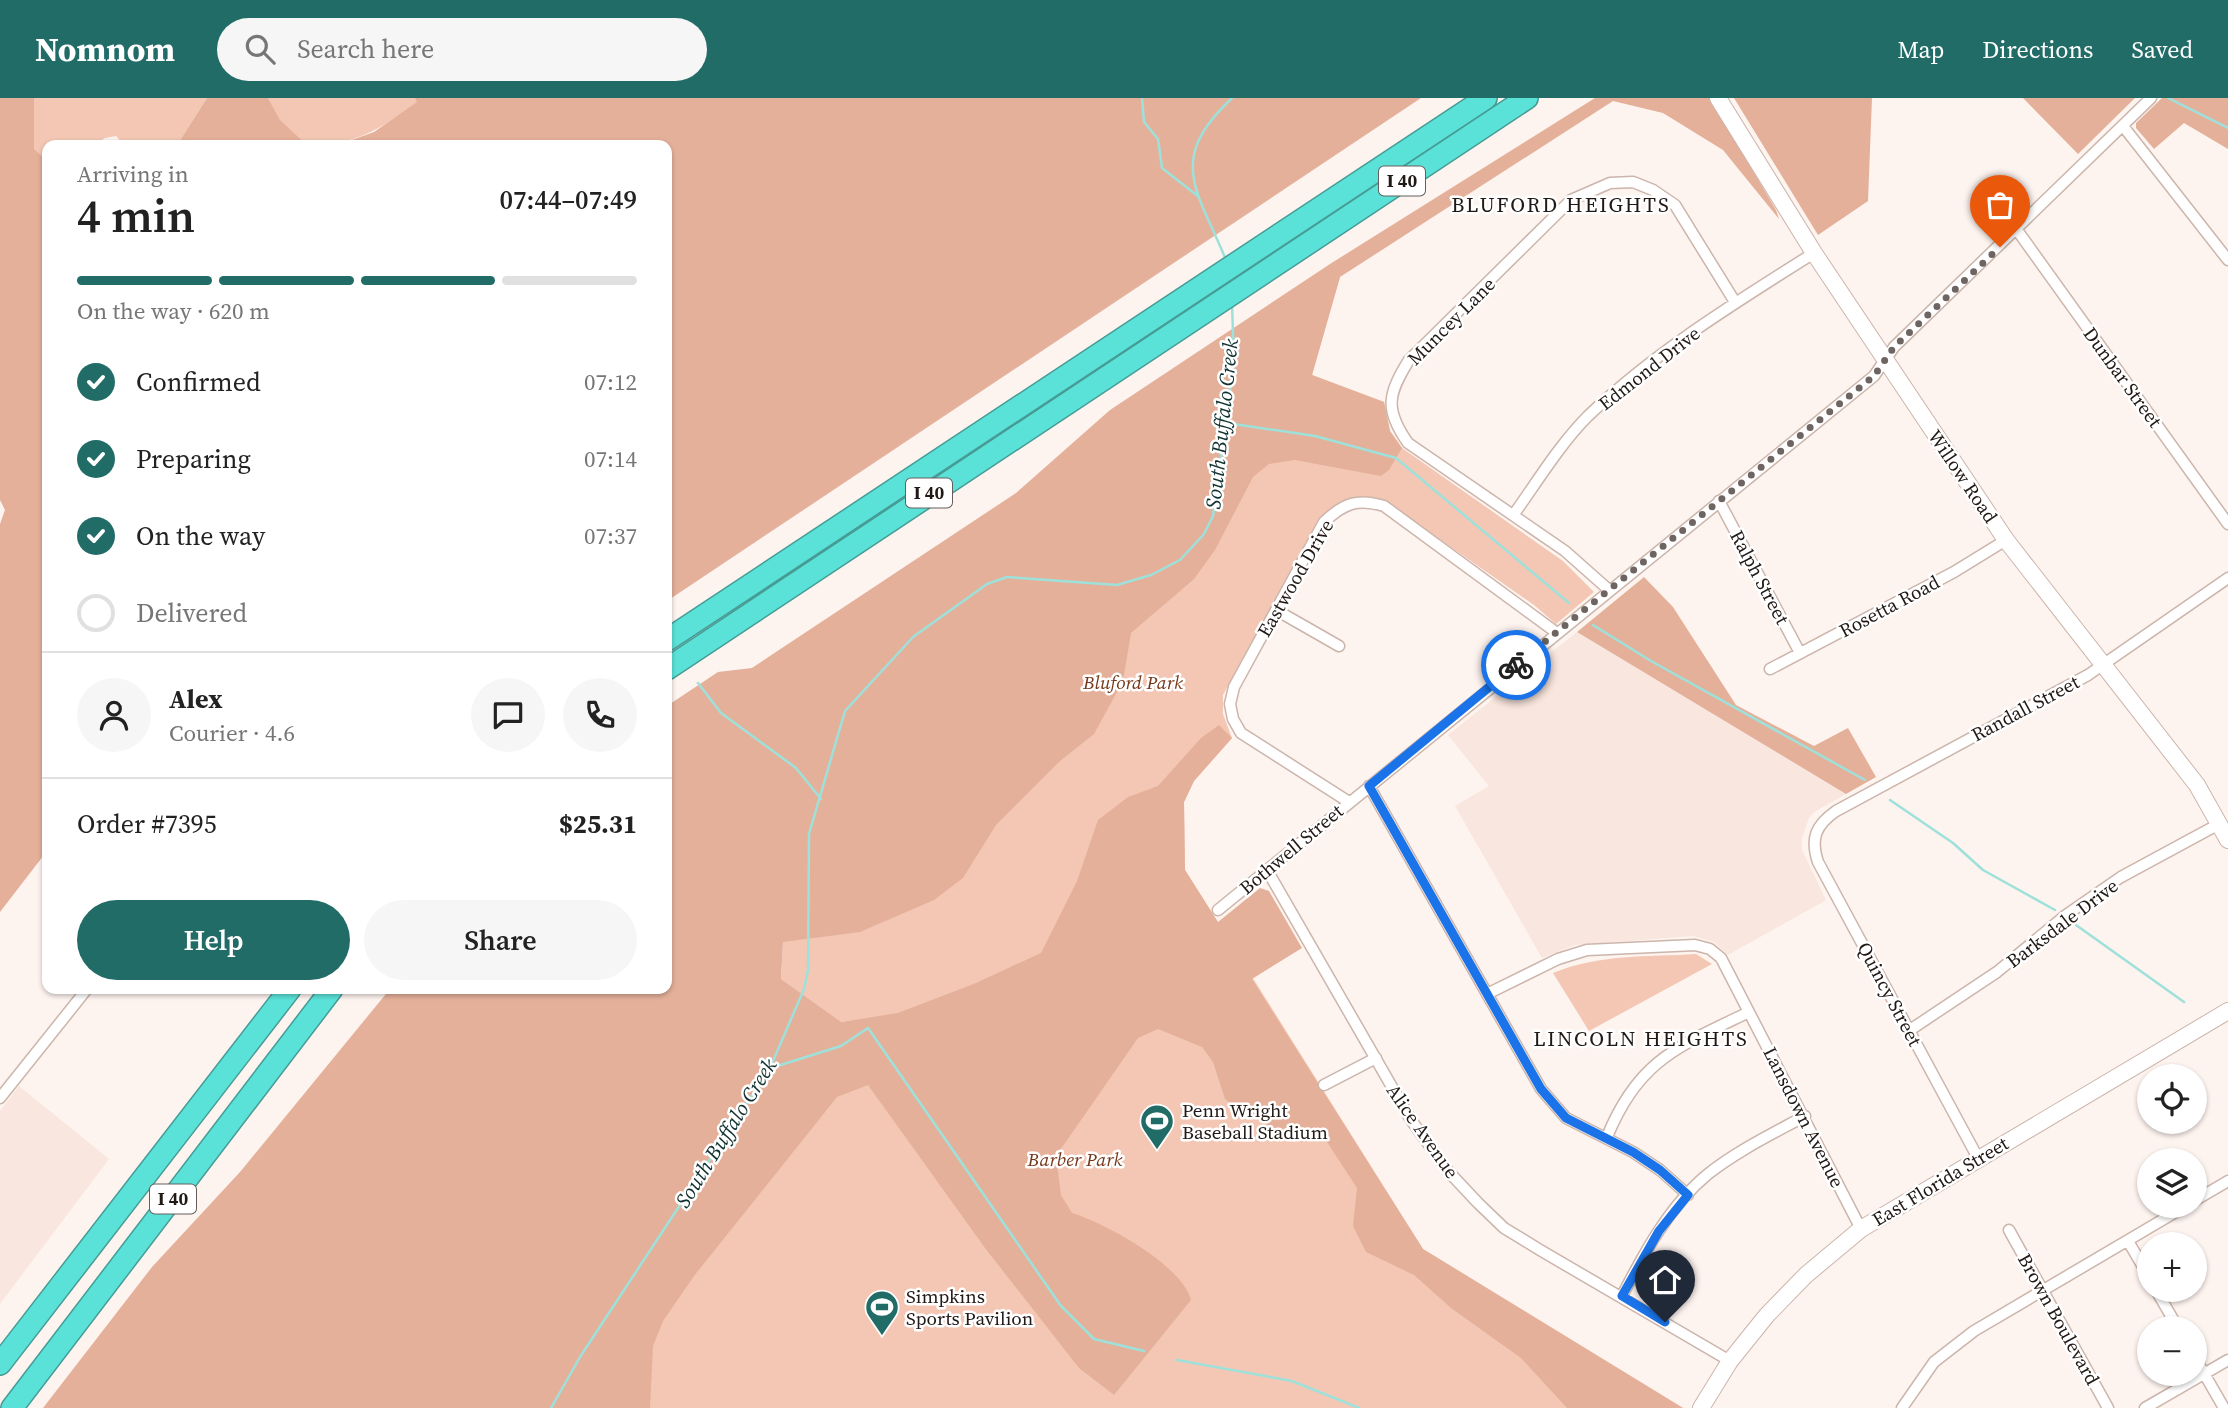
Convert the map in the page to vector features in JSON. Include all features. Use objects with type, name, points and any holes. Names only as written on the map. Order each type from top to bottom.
[{"type":"highway","name":"I 40","points":[[672,637],[1486,98]]},
{"type":"highway","name":"I 40","points":[[672,666],[1527,98]]},
{"type":"highway","name":"I 40","points":[[0,1364],[286,994]]},
{"type":"highway","name":"I 40","points":[[12,1408],[328,994]]},
{"type":"street","name":"Willow Road","points":[[1718,98],[1814,253],[2006,540],[2197,785],[2228,841]]},
{"type":"street","name":"Bothwell Street","points":[[1218,909],[1874,376],[1894,347],[2151,98]]},
{"type":"street","points":[[2123,126],[2228,260]]},
{"type":"street","name":"Muncey Lane","points":[[1609,590],[1565,551],[1409,443],[1395,424],[1390,404],[1394,384],[1409,360],[1571,200],[1610,183],[1633,182],[1653,190],[1675,205],[1735,302]]},
{"type":"street","name":"Dunbar Street","points":[[2017,230],[2228,524]]},
{"type":"street","name":"Edmond Drive","points":[[1514,514],[1586,418],[1620,388],[1735,302],[1814,253]]},
{"type":"street","name":"Eastwood Drive","points":[[1349,802],[1241,733],[1233,719],[1230,704],[1234,687],[1324,522],[1337,509],[1351,502],[1366,500],[1384,506],[1557,633]]},
{"type":"street","name":"Ralph Street","points":[[1719,501],[1800,653]]},
{"type":"street","name":"Rosetta Road","points":[[1770,670],[1954,572],[2006,540]]},
{"type":"street","name":"Randall Street","points":[[1817,828],[1836,811],[2102,666],[2228,578]]},
{"type":"street","points":[[1276,610],[1339,646]]},
{"type":"street","points":[[1369,786],[1541,1089],[1566,1118],[1585,1130],[1607,1137],[1660,1170],[1688,1195]]},
{"type":"street","name":"Barksdale Drive","points":[[1910,1030],[1997,972],[2066,915],[2121,877],[2219,824]]},
{"type":"street","name":"Quincy Street","points":[[1817,828],[1813,840],[1818,862],[1978,1158]]},
{"type":"street","name":"Alice Avenue","points":[[1267,870],[1411,1120],[1448,1171],[1478,1203],[1504,1227],[1730,1361]]},
{"type":"street","name":"Lansdown Avenue","points":[[1487,994],[1558,959],[1587,950],[1695,945],[1710,949],[1721,958],[1805,1116],[1861,1229]]},
{"type":"street","points":[[0,1098],[83,994]]},
{"type":"street","name":"East Florida Street","points":[[1701,1408],[1730,1361],[1766,1315],[1806,1275],[1861,1229],[2228,1011]]},
{"type":"street","points":[[1607,1137],[1619,1107],[1655,1062],[1749,1012]]},
{"type":"street","points":[[1324,1085],[1376,1058]]},
{"type":"street","points":[[1622,1296],[1659,1231],[1707,1175],[1736,1155],[1805,1116]]},
{"type":"street","points":[[2207,1193],[2228,1181]]},
{"type":"street","points":[[1902,1408],[1934,1362],[1974,1331],[2166,1218]]},
{"type":"street","name":"Brown Boulevard","points":[[2009,1230],[2108,1408]]},
{"type":"street","points":[[2128,1241],[2137,1256]]},
{"type":"street","points":[[2207,1373],[2228,1360]]},
{"type":"street","points":[[2207,1378],[2224,1408]]},
{"type":"street","points":[[2146,1408],[2184,1386]]},
{"type":"shaded area","points":[[0,98],[34,98],[34,149],[42,156],[42,857],[0,912],[0,524],[5,510],[0,500]]},
{"type":"shaded area","points":[[207,98],[268,98],[280,120],[302,140],[180,140]]},
{"type":"shaded area","points":[[415,98],[1421,98],[672,598],[672,140],[352,140],[374,132],[417,102]]},
{"type":"shaded area","points":[[1595,98],[1710,98],[1779,219],[1723,150],[1663,113],[1613,101],[1340,277],[1312,375],[1384,402],[1390,431],[1402,448],[1389,470],[1381,476],[1295,460],[1269,464],[1253,477],[1215,550],[1194,579],[1131,633],[1123,681],[1094,734],[1060,761],[996,825],[963,878],[934,900],[860,932],[783,942],[781,979],[841,1022],[898,1013],[976,983],[1041,953],[1077,881],[1098,820],[1128,797],[1158,786],[1201,738],[1219,725],[1232,738],[1194,781],[1184,802],[1185,870],[1218,922],[1260,888],[1269,891],[1302,948],[1252,979],[1423,1249],[1683,1408],[1567,1408],[1521,1358],[1451,1308],[1414,1275],[1366,1252],[1353,1226],[1357,1188],[1327,1142],[1300,1142],[1238,1109],[1225,1099],[1213,1062],[1202,1047],[1158,1029],[1138,1038],[1056,1156],[1061,1195],[1072,1213],[1122,1236],[1158,1260],[1185,1287],[1191,1300],[1114,1395],[1079,1368],[985,1248],[868,1085],[837,1097],[694,1276],[663,1321],[653,1346],[650,1408],[43,1408],[152,1267],[240,1172],[386,994],[672,994],[672,703],[718,672],[752,668],[1016,493],[1110,410],[1330,264]]},
{"type":"shaded area","points":[[1734,98],[1872,98],[1868,201],[1818,235]]},
{"type":"shaded area","points":[[2023,98],[2135,98],[2078,154]]},
{"type":"shaded area","points":[[2162,98],[2228,98],[2228,149],[2184,123],[2154,149],[2136,128],[2136,123]]},
{"type":"shaded area","points":[[1644,577],[1673,607],[1736,705],[1814,746],[1848,728],[1876,777],[1846,794],[1577,632]]},
{"type":"shaded area","points":[[1577,632],[1846,794],[1814,812],[1802,838],[1802,850],[1826,900],[1728,955],[1714,942],[1693,936],[1575,945],[1542,958],[1455,806],[1489,786],[1448,735]]},
{"type":"shaded area","points":[[19,1086],[109,1159],[0,1304],[0,1111]]},
{"type":"green space","points":[[34,98],[207,98],[180,140],[120,140],[116,136],[102,140],[42,140],[42,157],[34,150]]},
{"type":"green space","points":[[268,98],[415,98],[418,102],[391,121],[349,140],[301,140],[279,120]]},
{"type":"green space","name":"Barber Park","points":[[1340,277],[1312,375],[1384,402],[1390,431],[1402,448],[1563,561],[1594,592],[1556,624],[1534,605],[1385,501],[1363,498],[1336,505],[1314,528],[1223,695],[1223,714],[1232,738],[1194,781],[1184,802],[1185,870],[1423,1249],[1683,1408],[588,1408],[785,1050],[869,1018],[840,1022],[781,979],[783,942]]},
{"type":"green space","points":[[1696,954],[1712,964],[1589,1031],[1553,973],[1606,959]]},
{"type":"waterway","points":[[1142,98],[1144,122],[1158,139],[1162,168],[1199,197]]},
{"type":"waterway","name":"South Buffalo Creek","points":[[1226,260],[1198,194],[1193,176],[1193,158],[1199,139],[1232,98]]},
{"type":"waterway","points":[[2168,98],[2228,128]]},
{"type":"waterway","name":"South Buffalo Creek","points":[[551,1408],[580,1357],[770,1068],[804,989],[808,970],[809,834],[845,711],[913,637],[987,584],[1007,577],[1117,585],[1151,575],[1180,560],[1204,534],[1213,516],[1234,361],[1232,304]]},
{"type":"waterway","points":[[1227,423],[1315,436],[1396,458],[1569,603]]},
{"type":"waterway","points":[[1593,625],[1651,661],[1865,780]]},
{"type":"waterway","points":[[698,683],[721,713],[796,768],[821,799]]},
{"type":"waterway","points":[[1890,800],[1953,843],[1983,870],[2055,910]]},
{"type":"waterway","points":[[2076,925],[2184,1002]]},
{"type":"waterway","points":[[771,1068],[841,1046],[868,1028],[1061,1306],[1094,1339],[1144,1351]]},
{"type":"waterway","points":[[1177,1360],[1292,1381],[1359,1408]]},
{"type":"way so far","points":[[1516,665],[1874,376],[1894,347],[2000,247]]},
{"type":"place","name":"Penn Wright Baseball Stadium","points":[[1157,1151]]},
{"type":"place","name":"Simpkins Sports Pavilion","points":[[882,1337]]},
{"type":"district","name":"BLUFORD HEIGHTS","points":[[1561,205]]},
{"type":"district","name":"LINCOLN HEIGHTS","points":[[1641,1039]]},
{"type":"route","points":[[1516,665],[1369,786],[1541,1089],[1566,1118],[1585,1130],[1607,1137],[1633,1152],[1660,1170],[1688,1195],[1659,1231],[1622,1296],[1665,1322]]},
{"type":"park label","name":"Bluford Park","points":[[1133,682]]}]
